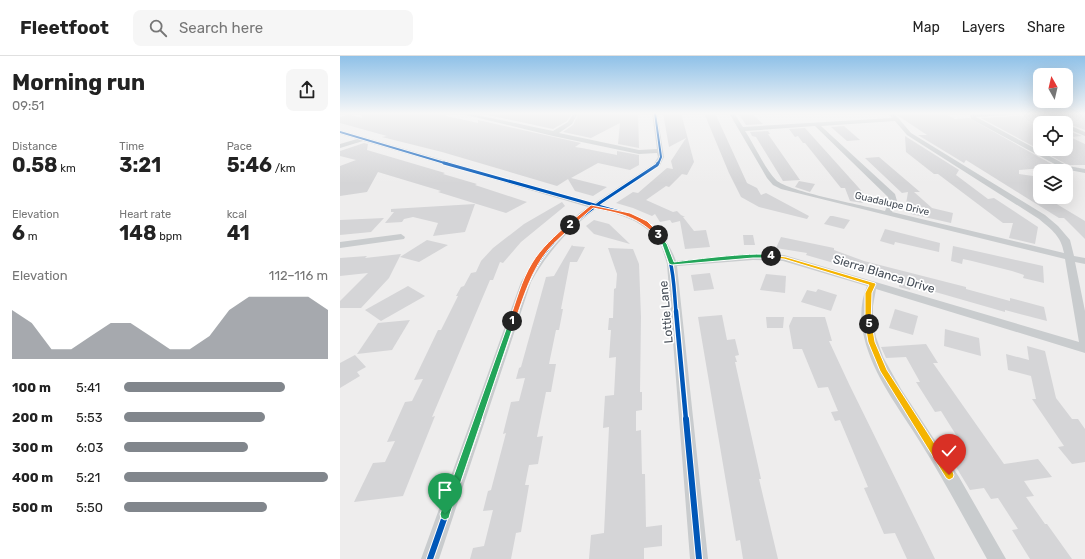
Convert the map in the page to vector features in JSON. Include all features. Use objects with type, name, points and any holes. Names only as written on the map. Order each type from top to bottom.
[{"type":"street","name":"Lottie Lane","points":[[355,136],[592,206],[628,214],[645,222],[656,232],[665,244],[672,264],[699,559]]},
{"type":"street","points":[[565,136],[639,152],[660,151]]},
{"type":"street","points":[[430,559],[526,282],[535,263],[547,247],[592,206],[657,165],[661,157],[658,136]]},
{"type":"street","name":"Guadalupe Drive","points":[[747,136],[775,184],[781,187],[1085,261]]},
{"type":"street","points":[[829,136],[892,196],[893,201],[887,214]]},
{"type":"street","points":[[913,136],[1046,221],[1055,228],[1067,242],[1085,342]]},
{"type":"street","points":[[1007,136],[1066,168],[1085,171]]},
{"type":"street","points":[[340,146],[363,139]]},
{"type":"street","points":[[340,245],[401,237]]},
{"type":"street","name":"Sierra Blanca Drive","points":[[672,264],[753,256],[778,257],[1085,348]]},
{"type":"street","points":[[873,284],[868,293],[868,323],[871,342],[884,371],[949,475],[997,559]]},
{"type":"building","points":[[552,136],[581,143],[575,147],[617,155],[617,151],[639,155],[639,165],[630,170],[598,163],[571,178],[607,187],[593,196],[575,191],[568,179],[557,186],[442,152],[382,137]]},
{"type":"building","points":[[619,136],[639,136],[639,148],[618,144]]},
{"type":"building","points":[[667,136],[687,136],[694,162],[687,175],[682,174],[669,187],[666,186],[646,200],[673,212],[677,211],[685,217],[683,217],[694,231],[706,230],[710,247],[685,249],[680,221],[672,223],[670,220],[660,222],[655,214],[652,216],[616,203],[633,192],[638,193],[667,168],[673,169],[671,161],[686,138],[669,147]]},
{"type":"building","points":[[714,136],[726,136],[747,183],[757,188],[761,195],[766,193],[809,216],[807,219],[759,207],[741,197]]},
{"type":"building","points":[[754,136],[770,136],[800,180],[783,181],[756,137]]},
{"type":"building","points":[[798,136],[813,136],[867,197],[861,197],[863,203],[850,201],[845,188],[841,188],[805,143],[803,143]]},
{"type":"building","points":[[842,136],[856,136],[860,140],[847,141]]},
{"type":"building","points":[[905,136],[959,170],[956,175],[988,199],[994,198],[1038,227],[1035,244],[1009,238],[1013,223],[1003,223],[938,174],[934,174],[906,152]]},
{"type":"building","points":[[920,136],[1002,136],[1033,154],[1033,156],[1037,156],[1052,164],[1033,164],[1033,169],[1019,170],[1019,174],[1033,176],[1033,202],[966,160],[964,163]]},
{"type":"building","points":[[1015,136],[1033,136],[1033,146]]},
{"type":"building","points":[[1073,138],[1085,144],[1085,165],[1066,164],[1051,156],[1073,156]]},
{"type":"building","points":[[364,143],[368,144],[367,150],[445,173],[443,174],[477,184],[475,185],[527,202],[506,213],[378,172],[367,192],[340,196],[340,166],[356,160],[340,156],[340,151]]},
{"type":"building","points":[[879,157],[920,192],[914,192],[932,208],[953,213],[951,223],[911,214],[912,212],[905,210],[908,192],[902,193],[865,158]]},
{"type":"building","points":[[799,181],[815,184],[810,192],[795,187]]},
{"type":"building","points":[[562,202],[565,206],[521,242],[503,263],[500,262],[493,280],[490,280],[432,417],[435,416],[403,496],[354,502],[373,463],[385,462],[395,441],[387,442],[405,402],[412,401],[423,379],[414,380],[438,330],[441,330],[461,287],[464,286],[471,273],[476,272],[481,261],[493,248],[524,224]]},
{"type":"building","points":[[475,204],[465,232],[433,236],[438,223],[413,217],[404,219],[402,222],[385,223],[394,212],[391,212],[391,209]]},
{"type":"building","points":[[1037,204],[1057,204],[1085,221],[1085,239],[1064,218],[1059,218]]},
{"type":"building","points":[[830,216],[850,220],[844,229],[824,224]]},
{"type":"building","points":[[384,218],[371,232],[340,235],[340,220]]},
{"type":"building","points":[[594,220],[609,224],[630,244],[594,234],[586,226]]},
{"type":"building","points":[[885,229],[940,243],[939,252],[895,242],[894,245],[880,241]]},
{"type":"building","points":[[743,235],[753,235],[755,245],[744,245]]},
{"type":"building","points":[[781,237],[834,248],[834,250],[864,261],[966,287],[966,289],[1010,301],[1010,298],[1044,307],[1047,321],[1005,310],[1005,312],[911,285],[910,290],[899,287],[900,282],[806,255],[807,253],[776,248]]},
{"type":"building","points":[[427,240],[448,245],[419,262],[400,257]]},
{"type":"building","points":[[572,245],[585,247],[577,262],[570,262],[561,309],[563,309],[559,330],[556,330],[549,364],[556,364],[551,392],[546,392],[537,437],[543,436],[538,464],[529,465],[525,485],[529,485],[521,532],[516,533],[511,559],[470,559],[473,548],[484,546],[493,510],[483,511],[488,491],[491,490],[506,433],[503,434],[511,402],[519,401],[525,378],[516,379],[519,368],[521,367],[546,277],[554,276]]},
{"type":"building","points":[[953,246],[1043,266],[1044,283],[1023,278],[1024,275],[1012,271],[972,261],[963,259],[962,264],[951,261]]},
{"type":"building","points":[[608,248],[633,249],[639,264],[641,317],[640,392],[642,392],[642,410],[636,411],[636,431],[641,430],[642,474],[645,474],[646,527],[662,525],[662,546],[644,548],[644,559],[589,559],[591,535],[604,533],[609,427],[603,428],[605,396],[614,395],[616,357],[609,358],[611,330],[608,330],[609,318],[613,318],[614,289],[616,288],[617,274]]},
{"type":"building","points":[[401,254],[389,278],[361,308],[340,308],[340,301],[368,273],[340,276],[340,258],[367,256],[365,258]]},
{"type":"building","points":[[710,273],[714,289],[694,291],[691,275]]},
{"type":"building","points":[[766,274],[786,276],[785,293],[760,290]]},
{"type":"building","points":[[408,286],[425,296],[381,321],[365,310]]},
{"type":"building","points":[[818,289],[837,295],[831,311],[801,302],[807,290],[816,292]]},
{"type":"building","points":[[895,309],[918,316],[913,335],[889,328]]},
{"type":"building","points":[[722,315],[727,340],[735,339],[739,355],[735,356],[737,362],[735,362],[761,479],[759,479],[778,559],[743,559],[740,540],[736,541],[698,317]]},
{"type":"building","points":[[766,317],[784,317],[783,328],[767,328]]},
{"type":"building","points":[[793,317],[825,317],[832,341],[829,341],[935,559],[907,559],[895,533],[884,534],[864,488],[868,487],[840,420],[835,421],[831,412],[838,411],[828,387],[818,388],[802,349],[793,349],[789,326]]},
{"type":"building","points":[[410,320],[392,350],[357,354],[378,323]]},
{"type":"building","points":[[945,329],[979,338],[981,356],[944,346]]},
{"type":"building","points":[[926,344],[938,363],[933,363],[1004,464],[1038,459],[1052,477],[1024,481],[1034,496],[1026,497],[1072,559],[1030,559],[1012,530],[1018,529],[998,498],[991,499],[984,488],[970,490],[953,462],[951,462],[942,448],[963,446],[941,411],[935,412],[916,382],[920,382],[906,357],[886,358],[881,347]]},
{"type":"building","points":[[1027,346],[1045,351],[1056,398],[1072,419],[1078,419],[1085,429],[1085,462],[1072,464],[1058,447],[1064,446],[1032,399],[1036,399],[1031,376],[1008,370],[1006,354],[1029,360]]},
{"type":"building","points":[[355,355],[366,367],[357,372],[360,376],[340,388],[340,363]]},
{"type":"cycle path","points":[[355,136],[593,206],[623,213],[642,221],[658,234],[665,245],[672,264],[699,559]]},
{"type":"cycle path","points":[[430,559],[526,282],[538,261],[552,243],[567,228],[583,214],[657,165],[661,157],[658,136]]},
{"type":"route","points":[[445,514],[526,282],[535,263],[547,247],[577,218],[592,206],[628,214],[645,222],[656,232],[665,244],[672,264],[753,256],[771,256],[784,258],[873,284],[868,293],[868,323],[871,342],[884,371],[949,475]]}]
